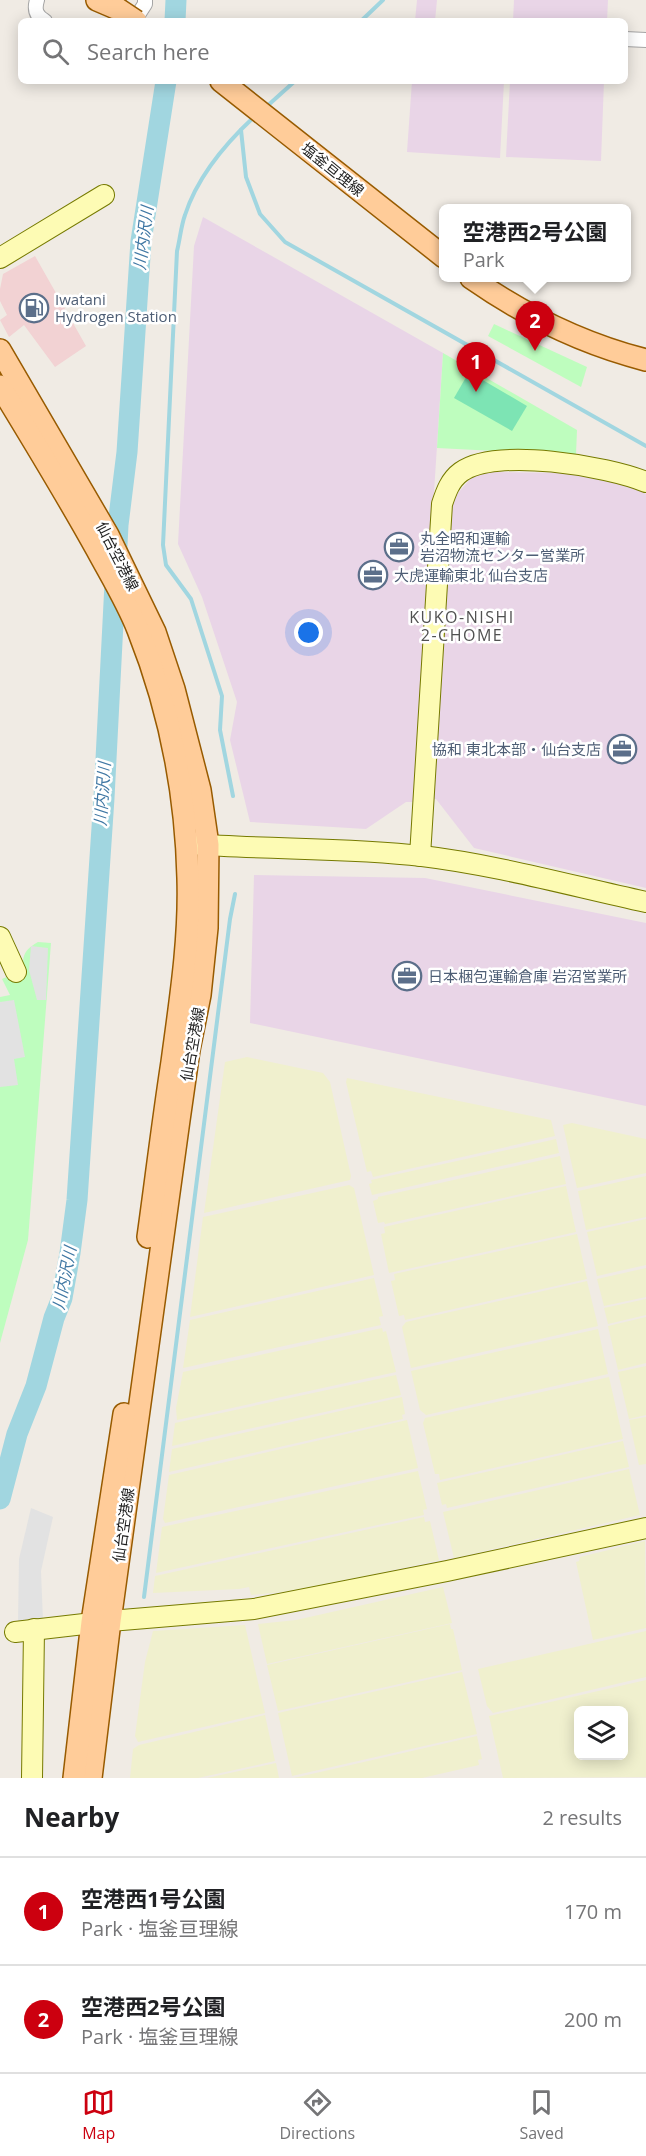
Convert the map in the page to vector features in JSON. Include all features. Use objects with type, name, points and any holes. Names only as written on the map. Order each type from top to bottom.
[{"type":"main road","points":[[97,0],[129,17]]},
{"type":"main road","name":"塩釜亘理線","points":[[225,84],[439,253]]},
{"type":"main road","points":[[477,282],[534,317],[593,344],[646,360]]},
{"type":"main road","name":"仙台空港線","points":[[0,351],[80,485],[127,571],[155,632],[174,689],[200,790],[197,845]]},
{"type":"main road","name":"仙台空港線","points":[[0,386],[76,512],[122,595],[138,630],[164,712],[197,845],[207,928],[200,995],[189,1050],[101,1622],[74,1778]]},
{"type":"main road","name":"仙台空港線","points":[[92,1778],[101,1622]]},
{"type":"street","points":[[37,0],[36,12],[42,18]]},
{"type":"street","points":[[129,17],[145,4],[145,0]]},
{"type":"street","points":[[628,39],[646,40]]},
{"type":"street","points":[[0,258],[104,195]]},
{"type":"street","points":[[420,856],[442,504],[448,487],[461,472],[488,461],[577,465],[607,469],[646,483]]},
{"type":"street","points":[[197,845],[375,851],[420,856],[464,862],[646,902]]},
{"type":"street","points":[[0,937],[16,972]]},
{"type":"street","points":[[32,1778],[25,1630],[254,1609],[447,1571],[646,1528]]},
{"type":"shaded area","points":[[417,0],[437,0],[435,18],[415,18]]},
{"type":"shaded area","points":[[514,0],[608,0],[607,18],[513,18]]},
{"type":"shaded area","points":[[412,84],[504,84],[500,158],[407,152]]},
{"type":"shaded area","points":[[510,84],[604,84],[601,161],[506,157]]},
{"type":"shaded area","points":[[203,217],[443,353],[414,802],[406,802],[366,829],[250,822],[230,740],[237,702],[202,597],[178,544],[194,246]]},
{"type":"shaded area","name":"Iwatani Hydrogen Station","points":[[35,256],[86,346],[55,367],[24,325],[9,337],[0,320],[7,315],[0,301],[3,274]]},
{"type":"shaded area","points":[[491,472],[564,473],[630,486],[646,494],[646,888],[474,848],[436,799],[431,799],[450,509],[458,493],[472,477]]},
{"type":"shaded area","points":[[254,875],[425,878],[646,923],[646,1106],[250,1023]]},
{"type":"shaded area","points":[[31,946],[48,948],[46,1000],[37,1000],[29,970]]},
{"type":"shaded area","points":[[14,1000],[25,1057],[14,1059],[18,1085],[0,1087],[0,1002]]},
{"type":"shaded area","points":[[31,1508],[53,1517],[41,1571],[43,1621],[18,1622],[19,1559]]},
{"type":"green space","points":[[494,324],[587,367],[581,387],[488,336]]},
{"type":"green space","points":[[443,353],[577,430],[576,455],[437,448]]},
{"type":"green space","points":[[469,372],[527,406],[512,431],[454,398]]},
{"type":"green space","points":[[38,942],[51,943],[28,1240],[0,1343],[0,997],[10,995],[2,979],[24,969],[25,953]]},
{"type":"green space","points":[[247,1057],[323,1073],[330,1082],[350,1180],[204,1213],[225,1062]]},
{"type":"green space","points":[[347,1078],[551,1120],[555,1136],[373,1177],[371,1171],[367,1172],[346,1082]]},
{"type":"green space","points":[[572,1123],[646,1139],[646,1173],[577,1188],[563,1125]]},
{"type":"green space","points":[[556,1139],[559,1153],[372,1195],[369,1184],[372,1183],[371,1180]]},
{"type":"green space","points":[[560,1156],[566,1184],[385,1224],[384,1222],[378,1223],[373,1201],[378,1197]]},
{"type":"green space","points":[[646,1176],[646,1217],[586,1230],[578,1191]]},
{"type":"green space","points":[[349,1185],[354,1188],[374,1275],[190,1317],[203,1217]]},
{"type":"green space","points":[[566,1186],[576,1232],[389,1273],[381,1234],[385,1233],[384,1227]]},
{"type":"green space","points":[[646,1219],[646,1265],[597,1276],[587,1232]]},
{"type":"green space","points":[[577,1234],[587,1279],[405,1320],[404,1315],[399,1316],[391,1281],[395,1280],[394,1274]]},
{"type":"green space","points":[[646,1268],[646,1297],[604,1306],[597,1279]]},
{"type":"green space","points":[[374,1278],[383,1316],[379,1317],[381,1325],[183,1368],[190,1320]]},
{"type":"green space","points":[[587,1281],[598,1326],[411,1368],[402,1327],[406,1322]]},
{"type":"green space","points":[[646,1299],[646,1315],[608,1324],[604,1308]]},
{"type":"green space","points":[[646,1317],[646,1363],[618,1370],[608,1326]]},
{"type":"green space","points":[[382,1328],[383,1332],[386,1331],[396,1372],[177,1420],[176,1408],[183,1372]]},
{"type":"green space","points":[[598,1329],[608,1374],[426,1415],[420,1410],[411,1371]]},
{"type":"green space","points":[[646,1366],[646,1415],[629,1419],[618,1372]]},
{"type":"green space","points":[[396,1375],[401,1395],[172,1446],[175,1423]]},
{"type":"green space","points":[[609,1377],[623,1439],[440,1480],[439,1474],[435,1474],[423,1423],[425,1418]]},
{"type":"green space","points":[[402,1397],[405,1414],[402,1415],[403,1419],[169,1472],[172,1449]]},
{"type":"green space","points":[[646,1417],[646,1464],[639,1465],[629,1420]]},
{"type":"green space","points":[[407,1420],[418,1468],[165,1523],[163,1519],[169,1475]]},
{"type":"green space","points":[[623,1441],[629,1467],[447,1508],[446,1504],[442,1505],[437,1483]]},
{"type":"green space","points":[[629,1469],[640,1515],[454,1558],[443,1512]]},
{"type":"green space","points":[[418,1471],[427,1509],[423,1510],[424,1515],[156,1573],[162,1527]]},
{"type":"green space","points":[[424,1517],[425,1522],[430,1521],[439,1560],[302,1590],[251,1595],[249,1587],[153,1593],[155,1576]]},
{"type":"green space","points":[[645,1541],[646,1628],[593,1640],[576,1562],[580,1557]]},
{"type":"green space","points":[[443,1587],[452,1623],[267,1664],[258,1624],[296,1620]]},
{"type":"green space","points":[[450,1624],[462,1670],[278,1711],[267,1665]]},
{"type":"green space","points":[[245,1625],[265,1713],[138,1742],[135,1736],[145,1662],[153,1631]]},
{"type":"green space","points":[[646,1631],[646,1677],[493,1713],[487,1706],[478,1669]]},
{"type":"green space","points":[[462,1672],[477,1734],[292,1776],[278,1713]]},
{"type":"green space","points":[[646,1680],[646,1777],[503,1778],[489,1716]]},
{"type":"green space","points":[[265,1715],[275,1761],[198,1778],[130,1778],[133,1749],[139,1745]]},
{"type":"green space","points":[[477,1736],[482,1759],[478,1760],[479,1765],[422,1778],[294,1778]]},
{"type":"green space","points":[[276,1763],[279,1778],[207,1778]]},
{"type":"waterway","name":"川内沢川","points":[[175,18],[176,0]]},
{"type":"waterway","points":[[364,18],[383,0]]},
{"type":"waterway","name":"川内沢川","points":[[0,1499],[17,1434],[36,1386],[54,1318],[62,1298],[77,1200],[104,798],[118,525],[127,452],[141,241],[166,84]]},
{"type":"waterway","points":[[265,108],[292,84]]},
{"type":"waterway","points":[[233,796],[220,730],[222,696],[191,599],[166,565],[163,545],[177,251],[185,215],[197,188],[223,150],[254,117]]},
{"type":"waterway","points":[[241,130],[246,177],[260,214],[285,242],[646,446]]},
{"type":"waterway","points":[[144,1597],[235,894]]},
{"type":"place","name":"Iwatani Hydrogen Station","points":[[34,308]]},
{"type":"place","name":"空港西2号公園","points":[[535,351]]},
{"type":"place","name":"空港西1号公園","points":[[476,392]]},
{"type":"place","name":"丸全昭和運輸 岩沼物流センター営業所","points":[[399,547]]},
{"type":"place","name":"大虎運輸東北 仙台支店","points":[[373,575]]},
{"type":"place","name":"協和 東北本部・仙台支店","points":[[622,749]]},
{"type":"place","name":"日本梱包運輸倉庫 岩沼営業所","points":[[407,976]]},
{"type":"district","name":"KUKO-NISHI 2-CHOME","points":[[462,626]]}]
